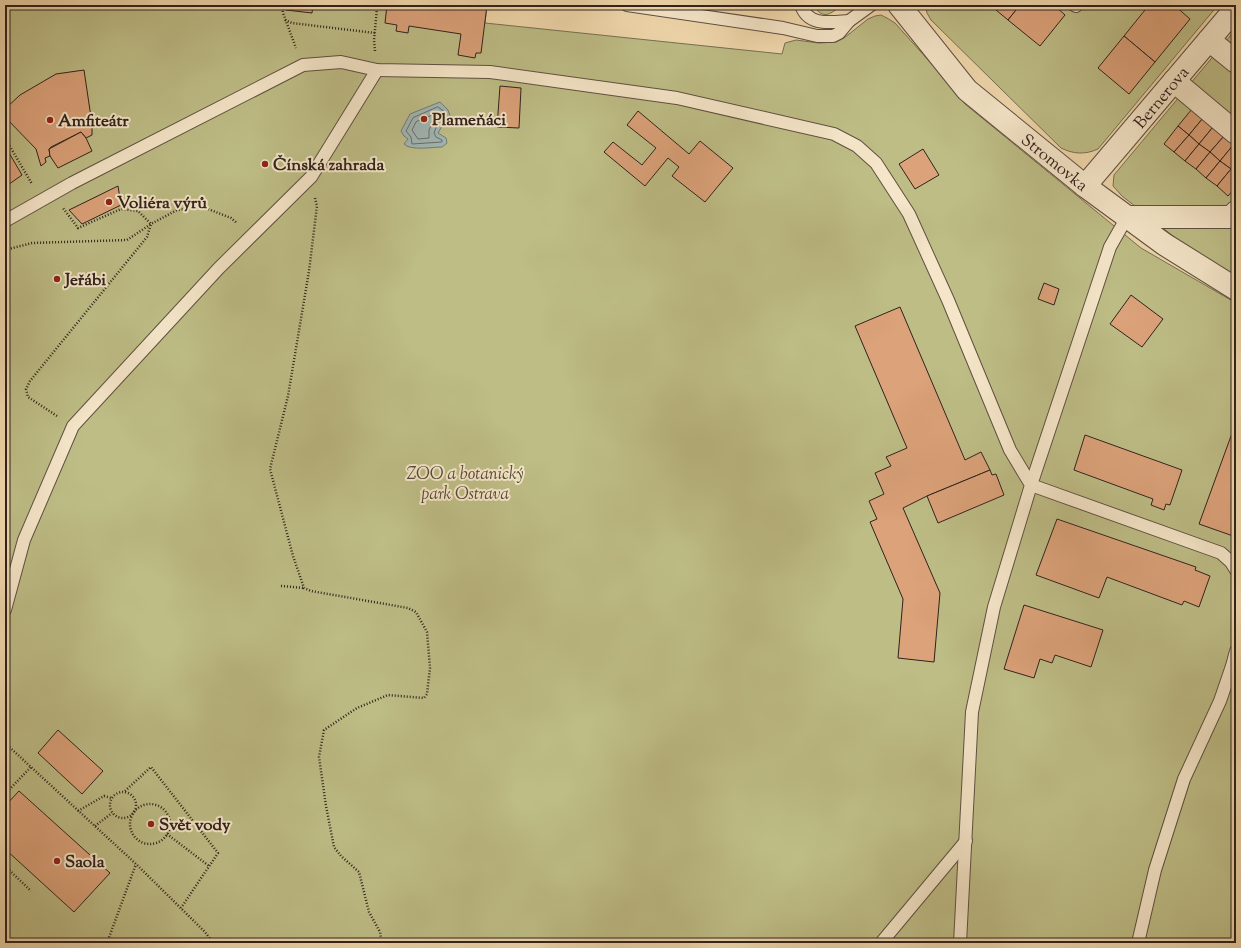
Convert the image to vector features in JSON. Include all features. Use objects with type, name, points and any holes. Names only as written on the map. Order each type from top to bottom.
[{"type":"street","name":"Stromovka","points":[[907,8],[967,90],[1085,186],[1164,244],[1236,289]]},
{"type":"street","name":"Bernerova","points":[[1085,186],[1236,8]]},
{"type":"street","points":[[1209,40],[1236,62]]},
{"type":"street","points":[[1174,81],[1236,133]]},
{"type":"street","points":[[1127,217],[1231,217],[1236,212]]},
{"type":"lane","points":[[627,5],[783,28],[816,36],[833,36],[839,33],[849,21],[871,5]]},
{"type":"lane","points":[[801,5],[802,10],[810,19],[825,22],[849,21]]},
{"type":"lane","points":[[5,221],[41,200],[303,65],[341,62],[377,70],[490,72],[677,98],[834,134],[857,146],[876,163],[909,214],[948,300],[1010,450],[1031,484],[1221,553],[1231,562],[1236,570]]},
{"type":"lane","points":[[5,610],[24,540],[73,426],[219,268],[311,177],[377,70]]},
{"type":"lane","points":[[960,943],[972,712],[994,607],[1031,484],[1110,248],[1127,217]]},
{"type":"lane","points":[[1138,943],[1155,870],[1184,779],[1220,701],[1236,651]]},
{"type":"lane","points":[[881,943],[966,841]]},
{"type":"path","points":[[282,5],[282,13],[303,65]]},
{"type":"path","points":[[377,8],[374,33],[377,70]]},
{"type":"path","points":[[285,20],[292,23],[374,33]]},
{"type":"path","points":[[5,138],[41,200]]},
{"type":"path","points":[[304,588],[293,556],[270,469],[288,396],[310,263],[317,206],[311,177]]},
{"type":"path","points":[[53,194],[78,228],[121,209],[138,211],[151,224]]},
{"type":"path","points":[[5,250],[32,243],[126,240],[177,210],[203,207],[231,218],[251,235]]},
{"type":"path","points":[[73,426],[48,411],[28,396],[26,389],[30,381],[55,349],[147,237],[151,224]]},
{"type":"path","points":[[281,586],[304,588],[311,591],[408,608],[416,612],[427,632],[430,668],[428,694],[424,698],[388,695],[356,708],[324,730],[318,757],[334,846],[341,856],[359,872],[369,912],[380,932],[382,943]]},
{"type":"path","points":[[5,743],[136,864],[206,932],[213,943]]},
{"type":"path","points":[[5,794],[31,767]]},
{"type":"path","points":[[125,791],[130,793],[137,801],[135,812],[132,818],[131,826],[133,833],[138,840],[144,843],[152,844],[159,842],[167,834],[170,822],[168,815],[163,809],[156,805],[148,804],[141,806],[135,812],[127,818],[116,817],[112,813],[110,803],[111,798],[115,794],[125,791],[151,767],[218,853],[180,908]]},
{"type":"path","points":[[78,811],[104,796],[111,798]]},
{"type":"path","points":[[95,826],[112,813]]},
{"type":"path","points":[[167,834],[209,866]]},
{"type":"path","points":[[107,943],[136,864]]},
{"type":"path","points":[[5,866],[31,891]]},
{"type":"green space","name":"ZOO a botanický park Ostrava","points":[[5,5],[96,5],[129,8],[130,5],[275,5],[275,7],[286,7],[286,5],[487,5],[485,23],[782,54],[785,43],[796,40],[819,43],[836,42],[844,38],[868,19],[875,16],[881,15],[895,23],[965,104],[1141,248],[1236,303],[1236,943],[5,943]]},
{"type":"green space","points":[[813,5],[842,5],[830,13],[824,14],[820,13]]},
{"type":"green space","points":[[929,5],[1218,5],[1098,149],[1079,153],[1070,152],[1061,148],[931,20],[926,8]]},
{"type":"green space","points":[[1236,29],[1236,278],[1191,250],[1122,196],[1113,186],[1114,175]]},
{"type":"water","points":[[440,102],[448,110],[450,116],[443,122],[438,133],[446,138],[447,143],[442,147],[422,148],[411,147],[404,144],[408,139],[401,131],[410,114]]},
{"type":"building","points":[[286,5],[313,5],[312,13],[286,10]]},
{"type":"building","points":[[356,5],[387,5],[386,9]]},
{"type":"building","points":[[387,5],[487,5],[481,53],[476,53],[475,58],[458,55],[461,34],[409,26],[408,33],[396,31],[397,25],[385,23]]},
{"type":"building","points":[[990,5],[1020,5],[1008,20]]},
{"type":"building","points":[[1020,5],[1054,5],[1065,15],[1040,46],[1008,20]]},
{"type":"building","points":[[1149,5],[1174,5],[1190,19],[1155,62],[1124,36]]},
{"type":"building","points":[[1124,36],[1155,62],[1129,94],[1098,68]]},
{"type":"building","name":"Amfiteátr","points":[[84,70],[92,124],[92,135],[86,138],[81,132],[51,147],[49,149],[50,156],[45,158],[46,162],[41,166],[36,149],[5,117],[5,109],[20,95],[56,74]]},
{"type":"building","points":[[500,86],[521,88],[519,128],[497,127]]},
{"type":"building","points":[[1192,109],[1203,118],[1189,135],[1178,126]]},
{"type":"building","points":[[638,111],[689,154],[700,141],[733,168],[705,202],[672,176],[679,167],[668,158],[645,186],[604,152],[613,142],[642,165],[656,148],[627,125]]},
{"type":"building","points":[[1203,118],[1213,127],[1199,144],[1189,135]]},
{"type":"building","points":[[1178,126],[1189,135],[1174,152],[1164,144]]},
{"type":"building","points":[[1213,127],[1224,136],[1210,152],[1199,144]]},
{"type":"building","points":[[81,132],[86,138],[92,151],[58,168],[50,156],[49,149]]},
{"type":"building","points":[[1189,135],[1199,144],[1185,161],[1174,152]]},
{"type":"building","points":[[1224,136],[1234,144],[1220,161],[1210,152]]},
{"type":"building","points":[[1199,144],[1210,152],[1196,169],[1185,161]]},
{"type":"building","points":[[1234,144],[1236,146],[1236,163],[1231,169],[1220,161]]},
{"type":"building","points":[[5,146],[22,175],[5,187]]},
{"type":"building","points":[[923,149],[939,175],[915,189],[899,164]]},
{"type":"building","points":[[1210,152],[1220,161],[1206,178],[1196,169]]},
{"type":"building","points":[[1220,161],[1231,169],[1217,186],[1206,178]]},
{"type":"building","points":[[1236,163],[1236,174],[1231,169]]},
{"type":"building","points":[[1231,169],[1236,174],[1236,187],[1228,196],[1217,186]]},
{"type":"building","points":[[118,186],[121,205],[82,224],[69,210]]},
{"type":"building","points":[[1044,283],[1059,289],[1054,305],[1038,299]]},
{"type":"building","points":[[1131,295],[1163,319],[1142,347],[1110,324]]},
{"type":"building","points":[[900,307],[965,460],[981,452],[990,470],[927,496],[903,508],[940,593],[934,662],[898,658],[903,599],[870,522],[877,519],[869,501],[884,494],[875,473],[891,466],[886,457],[907,448],[855,326]]},
{"type":"building","points":[[1235,425],[1236,426],[1236,537],[1199,524]]},
{"type":"building","points":[[1085,435],[1182,470],[1170,505],[1166,504],[1164,510],[1151,505],[1153,499],[1074,470]]},
{"type":"building","points":[[990,470],[992,475],[996,474],[1004,495],[938,523],[927,496]]},
{"type":"building","points":[[1057,519],[1196,567],[1195,570],[1210,576],[1199,607],[1184,601],[1182,605],[1107,577],[1099,598],[1036,575]]},
{"type":"building","points":[[1024,605],[1103,630],[1091,667],[1055,655],[1052,663],[1040,659],[1034,678],[1004,669]]},
{"type":"building","points":[[58,730],[103,771],[82,794],[38,753]]},
{"type":"building","name":"Saola","points":[[19,791],[110,873],[74,912],[5,849],[5,806]]},
{"type":"place","name":"Plameňáci","points":[[424,119]]},
{"type":"place","name":"Amfiteátr","points":[[50,120]]},
{"type":"place","name":"Čínská zahrada","points":[[265,164]]},
{"type":"place","name":"Voliéra výrů","points":[[109,202]]},
{"type":"place","name":"Jeřábi","points":[[57,279]]},
{"type":"place","name":"Svět vody","points":[[151,824]]},
{"type":"place","name":"Saola","points":[[57,861]]}]
